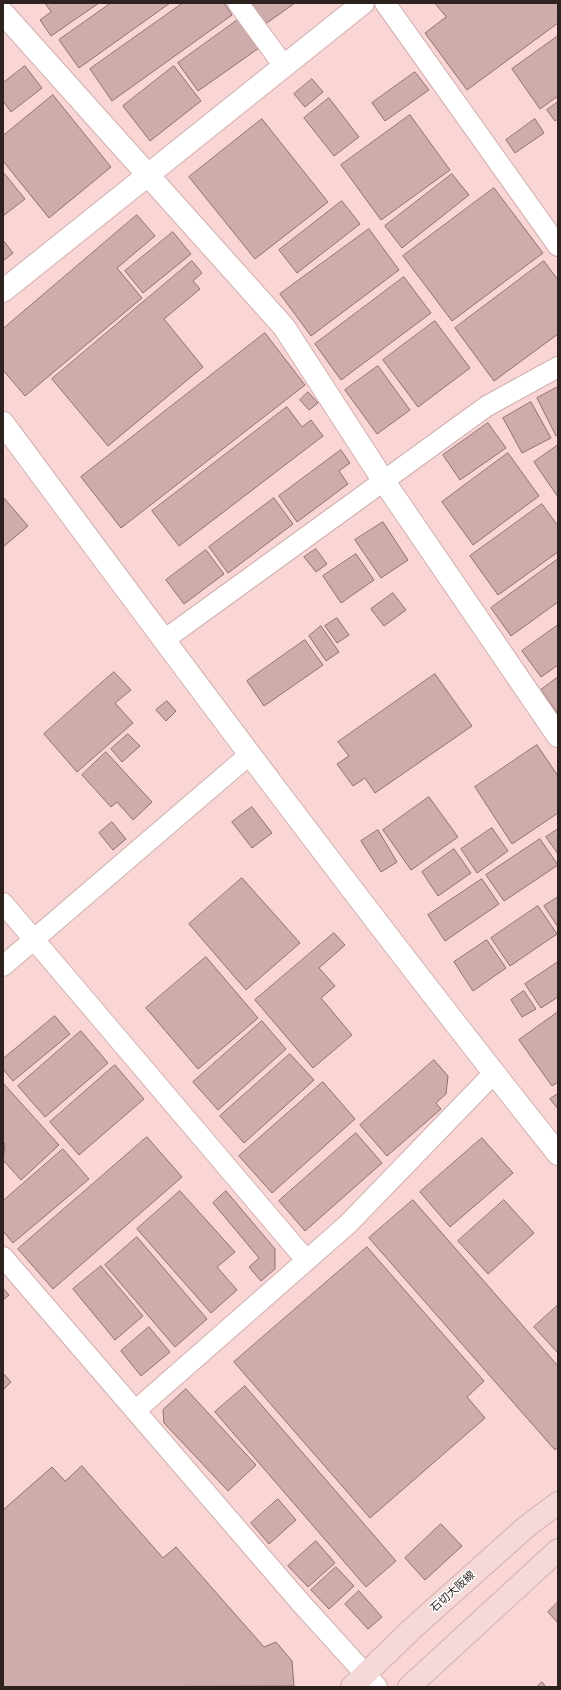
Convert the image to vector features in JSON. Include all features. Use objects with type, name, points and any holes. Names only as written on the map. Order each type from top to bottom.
[{"type":"main road","name":"石切大阪線","points":[[364,1683],[413,1628],[514,1538],[558,1503]]},
{"type":"main road","points":[[408,1687],[558,1550]]},
{"type":"street","points":[[238,3],[284,66]]},
{"type":"street","points":[[3,291],[363,3]]},
{"type":"street","points":[[386,3],[558,246]]},
{"type":"street","points":[[3,13],[284,327],[383,480],[558,736]]},
{"type":"street","points":[[164,640],[487,406],[558,367]]},
{"type":"street","points":[[3,423],[249,755],[558,1154]]},
{"type":"street","points":[[3,966],[249,755]]},
{"type":"street","points":[[3,903],[306,1260]]},
{"type":"street","points":[[135,1411],[348,1224],[494,1073]]},
{"type":"street","points":[[3,1257],[364,1683]]},
{"type":"building","points":[[45,3],[99,3],[51,36],[40,20],[51,12]]},
{"type":"building","points":[[111,3],[170,3],[79,68],[59,40]]},
{"type":"building","points":[[183,3],[224,3],[232,15],[112,101],[90,69]]},
{"type":"building","points":[[249,3],[295,3],[264,25]]},
{"type":"building","points":[[435,3],[558,3],[558,23],[467,90],[425,33],[446,17]]},
{"type":"building","points":[[239,19],[259,48],[198,91],[178,63]]},
{"type":"building","points":[[558,36],[558,96],[540,109],[512,69]]},
{"type":"building","points":[[25,66],[42,88],[11,112],[3,101],[3,83]]},
{"type":"building","points":[[174,66],[201,101],[150,141],[123,106]]},
{"type":"building","points":[[415,72],[429,90],[385,121],[372,103]]},
{"type":"building","points":[[312,79],[323,92],[305,107],[294,94]]},
{"type":"building","points":[[53,95],[111,167],[49,218],[3,161],[3,136]]},
{"type":"building","points":[[329,98],[359,137],[334,156],[304,118]]},
{"type":"building","points":[[558,102],[558,119],[555,121],[547,110]]},
{"type":"building","points":[[410,115],[450,170],[381,220],[341,165]]},
{"type":"building","points":[[262,119],[328,202],[255,259],[189,177]]},
{"type":"building","points":[[535,119],[544,133],[515,153],[506,140]]},
{"type":"building","points":[[3,172],[25,199],[3,216]]},
{"type":"building","points":[[452,174],[469,195],[402,248],[385,226]]},
{"type":"building","points":[[494,188],[543,253],[452,321],[403,256]]},
{"type":"building","points":[[342,201],[360,224],[297,273],[279,250]]},
{"type":"building","points":[[137,215],[155,236],[117,268],[142,298],[25,396],[3,370],[3,329]]},
{"type":"building","points":[[369,229],[399,270],[311,336],[280,294]]},
{"type":"building","points":[[173,232],[191,254],[143,293],[125,271]]},
{"type":"building","points":[[3,240],[13,253],[3,261]]},
{"type":"building","points":[[192,261],[202,273],[193,281],[200,289],[164,319],[203,367],[108,446],[52,379]]},
{"type":"building","points":[[544,261],[558,280],[558,334],[494,381],[455,328]]},
{"type":"building","points":[[404,277],[431,313],[341,380],[315,344]]},
{"type":"building","points":[[435,321],[470,368],[418,407],[383,360]]},
{"type":"building","points":[[265,333],[305,385],[121,528],[81,477]]},
{"type":"building","points":[[378,366],[410,410],[377,434],[345,390]]},
{"type":"building","points":[[558,387],[558,435],[556,436],[537,398]]},
{"type":"building","points":[[308,392],[318,403],[309,410],[300,400]]},
{"type":"building","points":[[531,402],[551,438],[522,453],[503,418]]},
{"type":"building","points":[[287,407],[302,427],[311,420],[323,436],[179,546],[152,511]]},
{"type":"building","points":[[488,423],[506,448],[460,480],[443,455]]},
{"type":"building","points":[[558,445],[558,497],[534,462]]},
{"type":"building","points":[[341,450],[350,463],[339,471],[348,484],[297,522],[279,496]]},
{"type":"building","points":[[508,453],[539,496],[473,545],[442,502]]},
{"type":"building","points":[[3,497],[28,526],[3,547]]},
{"type":"building","points":[[274,498],[293,524],[228,573],[209,547]]},
{"type":"building","points":[[542,504],[558,526],[558,552],[498,595],[470,556]]},
{"type":"building","points":[[383,522],[408,560],[381,578],[355,540]]},
{"type":"building","points":[[316,549],[327,564],[316,572],[304,557]]},
{"type":"building","points":[[206,550],[224,574],[184,604],[166,580]]},
{"type":"building","points":[[356,554],[374,580],[341,603],[323,576]]},
{"type":"building","points":[[558,559],[558,602],[511,636],[491,608]]},
{"type":"building","points":[[393,593],[406,610],[384,626],[371,609]]},
{"type":"building","points":[[337,618],[349,635],[337,643],[325,626]]},
{"type":"building","points":[[558,625],[558,665],[541,677],[522,651]]},
{"type":"building","points":[[321,626],[339,652],[326,661],[309,636]]},
{"type":"building","points":[[305,640],[323,665],[264,706],[247,681]]},
{"type":"building","points":[[114,672],[131,690],[115,703],[133,723],[77,772],[44,734]]},
{"type":"building","points":[[435,674],[472,726],[375,793],[365,778],[353,786],[337,764],[349,756],[338,742]]},
{"type":"building","points":[[558,677],[558,714],[541,690]]},
{"type":"building","points":[[167,701],[176,711],[166,721],[156,710]]},
{"type":"building","points":[[128,734],[140,746],[122,762],[111,749]]},
{"type":"building","points":[[537,745],[558,776],[558,813],[512,844],[475,787]]},
{"type":"building","points":[[106,752],[152,802],[133,820],[117,802],[111,807],[82,775]]},
{"type":"building","points":[[429,797],[458,837],[411,870],[383,830]]},
{"type":"building","points":[[252,807],[272,833],[252,848],[232,822]]},
{"type":"building","points":[[112,822],[126,839],[113,850],[99,833]]},
{"type":"building","points":[[492,828],[508,851],[477,873],[461,849]]},
{"type":"building","points":[[558,829],[558,854],[546,837]]},
{"type":"building","points":[[378,830],[397,862],[381,872],[361,841]]},
{"type":"building","points":[[540,839],[558,865],[504,901],[486,875]]},
{"type":"building","points":[[454,849],[471,873],[438,896],[422,872]]},
{"type":"building","points":[[242,878],[300,943],[246,990],[189,924]]},
{"type":"building","points":[[482,879],[499,904],[445,941],[428,915]]},
{"type":"building","points":[[558,897],[558,927],[544,906]]},
{"type":"building","points":[[538,906],[557,934],[510,966],[491,938]]},
{"type":"building","points":[[334,933],[345,945],[319,968],[335,986],[321,998],[352,1035],[313,1068],[255,1000]]},
{"type":"building","points":[[487,940],[506,968],[473,991],[454,962]]},
{"type":"building","points":[[206,957],[258,1018],[198,1069],[146,1008]]},
{"type":"building","points":[[558,962],[558,997],[541,1008],[525,984]]},
{"type":"building","points":[[524,991],[536,1009],[522,1017],[511,1000]]},
{"type":"building","points":[[558,1012],[558,1082],[552,1086],[519,1040]]},
{"type":"building","points":[[55,1016],[70,1034],[13,1081],[3,1069],[3,1059]]},
{"type":"building","points":[[262,1021],[286,1049],[218,1110],[193,1082]]},
{"type":"building","points":[[81,1031],[108,1063],[45,1117],[18,1086]]},
{"type":"building","points":[[290,1054],[314,1080],[244,1143],[220,1116]]},
{"type":"building","points":[[434,1060],[448,1076],[446,1094],[436,1103],[441,1109],[387,1156],[360,1125]]},
{"type":"building","points":[[115,1065],[144,1099],[79,1155],[50,1122]]},
{"type":"building","points":[[323,1082],[355,1119],[272,1193],[239,1156]]},
{"type":"building","points":[[3,1083],[59,1145],[21,1180],[3,1160],[5,1144],[3,1142]]},
{"type":"building","points":[[558,1094],[558,1109],[550,1099]]},
{"type":"building","points":[[356,1133],[382,1163],[305,1231],[279,1201]]},
{"type":"building","points":[[147,1137],[182,1177],[53,1289],[18,1249]]},
{"type":"building","points":[[482,1138],[513,1173],[450,1227],[420,1192]]},
{"type":"building","points":[[63,1149],[89,1179],[13,1243],[3,1231],[3,1201]]},
{"type":"building","points":[[180,1191],[235,1252],[217,1267],[237,1290],[211,1313],[137,1229]]},
{"type":"building","points":[[226,1191],[275,1249],[275,1269],[261,1281],[249,1267],[259,1258],[213,1203]]},
{"type":"building","points":[[413,1200],[558,1366],[558,1447],[555,1450],[369,1238]]},
{"type":"building","points":[[504,1200],[534,1233],[488,1274],[458,1241]]},
{"type":"building","points":[[137,1237],[207,1319],[175,1347],[105,1265]]},
{"type":"building","points":[[367,1247],[484,1381],[467,1397],[485,1418],[370,1518],[234,1362]]},
{"type":"building","points":[[101,1266],[143,1316],[115,1340],[73,1289]]},
{"type":"building","points":[[3,1288],[9,1295],[3,1300]]},
{"type":"building","points":[[558,1305],[558,1353],[534,1327]]},
{"type":"building","points":[[149,1327],[170,1352],[141,1376],[121,1351]]},
{"type":"building","points":[[3,1373],[11,1382],[3,1390]]},
{"type":"building","points":[[245,1386],[396,1561],[366,1587],[215,1412]]},
{"type":"building","points":[[186,1389],[256,1465],[228,1491],[164,1423],[163,1410]]},
{"type":"building","points":[[82,1466],[163,1558],[176,1547],[264,1647],[276,1642],[292,1661],[294,1686],[3,1687],[3,1510],[52,1467],[65,1481]]},
{"type":"building","points":[[278,1499],[296,1520],[269,1544],[251,1523]]},
{"type":"building","points":[[441,1524],[462,1546],[425,1580],[405,1558]]},
{"type":"building","points":[[316,1541],[335,1563],[308,1587],[288,1566]]},
{"type":"building","points":[[336,1567],[354,1586],[329,1609],[311,1590]]},
{"type":"building","points":[[359,1591],[382,1617],[368,1629],[345,1604]]},
{"type":"building","points":[[558,1602],[558,1623],[548,1612]]},
{"type":"building","points":[[542,1682],[546,1687],[537,1687]]}]
